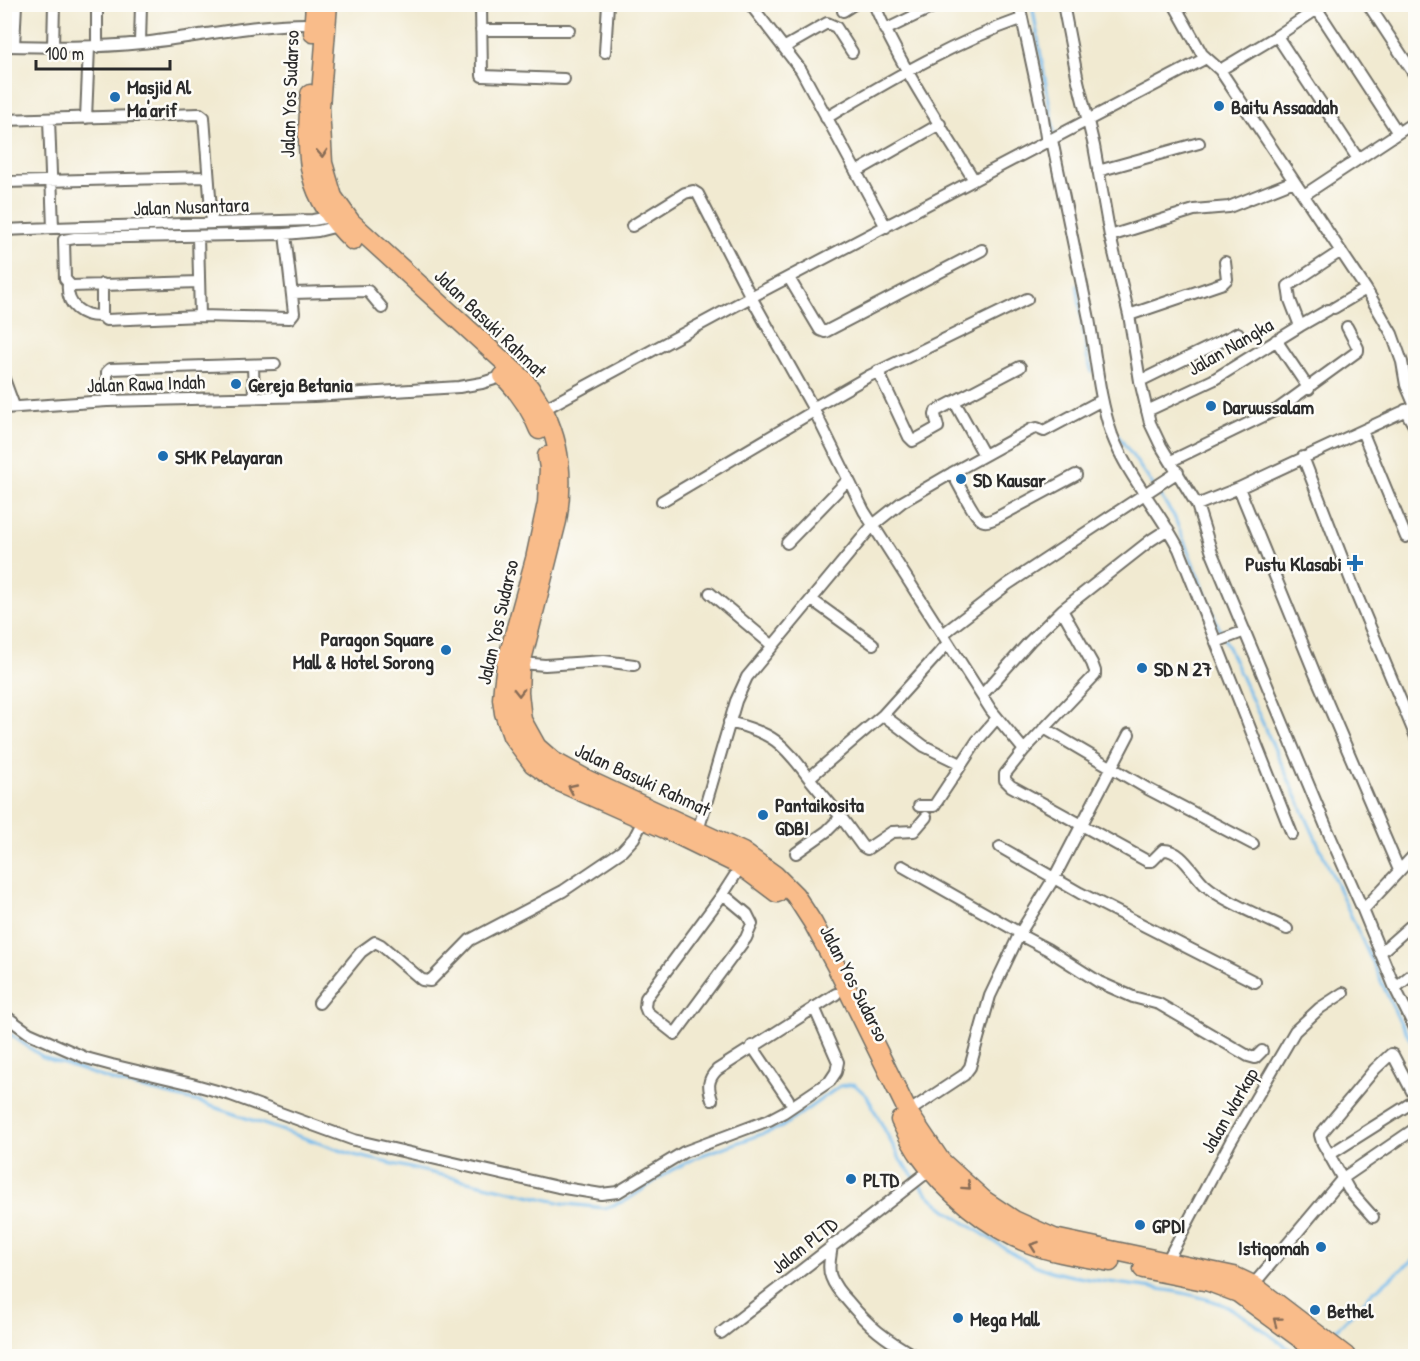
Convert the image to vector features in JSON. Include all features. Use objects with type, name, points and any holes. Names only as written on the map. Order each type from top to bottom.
[{"type":"highway","name":"Jalan Yos Sudarso","points":[[315,4],[307,142],[309,165],[321,202],[334,222],[504,376],[531,412],[545,447],[549,468],[548,503],[506,664],[502,699],[507,724],[519,748],[544,773],[573,789],[644,819],[696,836],[766,884],[784,901],[810,940],[911,1141],[948,1190],[982,1217],[1028,1244],[1074,1257],[1211,1277],[1248,1299],[1324,1356]]},
{"type":"highway","name":"Jalan Basuki Rahmat","points":[[328,4],[320,107],[322,163],[333,197],[351,222],[514,369],[535,394],[543,409],[558,451],[561,498],[557,521],[521,663],[519,693],[522,720],[537,747],[553,761],[696,836],[752,858],[775,875],[795,895],[836,966],[908,1112],[931,1169],[1035,1230],[1054,1238],[1167,1261],[1211,1277],[1253,1285],[1346,1356]]},
{"type":"street","points":[[16,4],[9,46],[93,47],[282,25],[314,24]]},
{"type":"street","points":[[53,47],[54,4]]},
{"type":"street","points":[[86,118],[97,4]]},
{"type":"street","points":[[140,43],[141,4]]},
{"type":"street","points":[[481,4],[482,76],[564,79]]},
{"type":"street","points":[[750,4],[801,70],[886,226]]},
{"type":"street","points":[[843,11],[854,4]]},
{"type":"street","points":[[874,4],[907,70],[974,180]]},
{"type":"street","points":[[885,30],[939,4]]},
{"type":"street","points":[[1019,4],[1089,320],[1102,400],[1113,435],[1135,481],[1148,492],[1179,549],[1219,641],[1292,834]]},
{"type":"street","points":[[1063,4],[1084,123],[1094,146],[1110,236],[1129,315],[1140,381],[1155,435],[1175,474],[1197,506],[1242,632],[1395,988],[1415,1028]]},
{"type":"street","points":[[1174,4],[1206,58],[1220,70],[1366,289],[1392,334],[1399,351],[1406,385],[1415,406],[1197,506]]},
{"type":"street","points":[[1368,4],[1416,77]]},
{"type":"street","points":[[604,52],[609,5]]},
{"type":"street","points":[[1220,70],[1320,7],[1398,133]]},
{"type":"street","points":[[826,118],[907,70],[972,38],[1021,19]]},
{"type":"street","points":[[785,47],[827,22],[836,27],[852,52]]},
{"type":"street","points":[[481,30],[569,30]]},
{"type":"street","points":[[1277,36],[1358,159]]},
{"type":"street","points":[[543,409],[1206,58]]},
{"type":"street","points":[[4,120],[200,114],[204,117],[212,223]]},
{"type":"street","points":[[49,119],[53,228]]},
{"type":"street","points":[[1304,195],[1416,121]]},
{"type":"street","points":[[856,172],[940,124]]},
{"type":"street","points":[[1098,171],[1199,143]]},
{"type":"street","points":[[4,182],[207,177]]},
{"type":"street","points":[[1110,236],[1194,210],[1229,207],[1294,181]]},
{"type":"street","points":[[632,226],[685,193],[693,191],[698,194],[751,297],[814,410],[847,481],[982,695],[1024,750]]},
{"type":"street","name":"Jalan Nusantara","points":[[4,230],[313,220],[334,222]]},
{"type":"street","points":[[285,234],[294,314],[290,318],[200,316],[108,320],[102,316],[86,315],[78,309],[68,293],[68,284],[65,279],[64,242],[67,239],[285,234],[318,231],[334,222]]},
{"type":"street","points":[[198,236],[200,316]]},
{"type":"street","points":[[789,278],[820,330],[825,332],[982,250]]},
{"type":"street","name":"Jalan Nangka","points":[[1147,411],[1213,380],[1300,326],[1290,300],[1288,286],[1341,251]]},
{"type":"street","points":[[1129,315],[1223,283],[1227,279],[1226,262]]},
{"type":"street","points":[[68,284],[71,286],[199,282]]},
{"type":"street","points":[[102,284],[102,316]]},
{"type":"street","points":[[1300,326],[1366,289]]},
{"type":"street","points":[[292,293],[368,291],[382,309]]},
{"type":"street","points":[[662,501],[814,410],[834,394],[1027,299]]},
{"type":"street","points":[[1170,461],[1265,417],[1309,389],[1358,351],[1347,327]]},
{"type":"street","points":[[1140,381],[1238,333]]},
{"type":"street","points":[[1276,340],[1309,389]]},
{"type":"street","points":[[107,401],[107,372],[110,369],[275,364]]},
{"type":"street","points":[[253,366],[254,397]]},
{"type":"street","points":[[879,371],[909,437],[913,441],[938,427],[936,411],[1020,367]]},
{"type":"street","name":"Jalan Rawa Indah","points":[[9,407],[459,387],[504,376]]},
{"type":"street","points":[[4,379],[9,407]]},
{"type":"street","points":[[696,836],[729,722],[747,676],[873,525],[902,501],[984,455],[1035,428],[1044,431],[1102,400]]},
{"type":"street","points":[[958,408],[984,455]]},
{"type":"street","points":[[1405,410],[1416,429]]},
{"type":"street","points":[[1362,431],[1406,537]]},
{"type":"street","points":[[1303,457],[1359,603],[1416,737]]},
{"type":"street","points":[[952,473],[975,513],[985,522],[1076,475]]},
{"type":"street","points":[[809,778],[883,715],[946,639],[1008,584],[1175,474]]},
{"type":"street","points":[[787,543],[847,481]]},
{"type":"street","points":[[1239,488],[1399,870]]},
{"type":"street","points":[[982,695],[1030,640],[1062,610],[1168,529]]},
{"type":"street","points":[[710,593],[773,645]]},
{"type":"street","points":[[812,600],[873,644]]},
{"type":"street","points":[[1062,610],[1095,671],[1091,680],[1024,750],[1005,774],[1005,780],[1011,786],[1147,861],[1154,860],[1163,850],[1173,853],[1185,862],[1206,886],[1287,929]]},
{"type":"street","points":[[1219,641],[1242,632]]},
{"type":"street","points":[[521,663],[545,665],[604,661],[634,665]]},
{"type":"street","points":[[883,715],[924,746],[961,764]]},
{"type":"street","points":[[919,806],[934,806],[977,741],[998,718]]},
{"type":"street","points":[[729,722],[758,730],[787,750],[862,846],[867,849],[892,832],[914,831],[926,817]]},
{"type":"street","points":[[1044,728],[1148,789],[1253,844]]},
{"type":"street","points":[[908,1112],[964,1075],[970,1067],[990,996],[1020,934],[1054,878],[1129,734]]},
{"type":"street","points":[[796,853],[841,818]]},
{"type":"street","points":[[320,1003],[361,952],[375,942],[422,980],[430,981],[470,940],[563,891],[622,851],[634,838],[644,819]]},
{"type":"street","points":[[1000,847],[1054,878],[1255,982]]},
{"type":"street","points":[[1363,910],[1416,853]]},
{"type":"street","points":[[723,894],[747,914],[752,924],[751,928],[675,1034],[647,1012],[646,998],[741,866]]},
{"type":"street","points":[[902,866],[1047,949],[1099,982],[1133,997],[1159,1004],[1248,1056],[1255,1058],[1262,1050]]},
{"type":"street","points":[[1380,953],[1416,921]]},
{"type":"street","points":[[1395,988],[1416,971]]},
{"type":"street","name":"Jalan Warkap","points":[[1167,1261],[1232,1140],[1295,1031],[1320,1008],[1343,993]]},
{"type":"street","points":[[711,1101],[708,1085],[712,1075],[752,1046],[836,994]]},
{"type":"street","points":[[4,1015],[16,1026],[29,1033],[86,1058],[231,1095],[354,1140],[558,1187],[610,1195],[684,1152],[769,1120],[830,1081],[836,1072],[838,1062],[814,1007]]},
{"type":"street","points":[[752,1046],[788,1099]]},
{"type":"street","points":[[1329,1155],[1416,1099],[1394,1055],[1390,1055],[1375,1069],[1320,1135],[1329,1155],[1353,1195],[1373,1217]]},
{"type":"street","points":[[1253,1285],[1343,1178],[1416,1128]]},
{"type":"street","name":"Jalan PLTD","points":[[721,1333],[931,1169]]},
{"type":"street","points":[[832,1245],[831,1278],[843,1296],[879,1335],[915,1356]]},
{"type":"waterway","points":[[1032,4],[1055,136]]},
{"type":"waterway","points":[[1077,285],[1087,357],[1092,372]]},
{"type":"waterway","points":[[1117,434],[1153,485]]},
{"type":"waterway","points":[[1157,491],[1174,516],[1216,621],[1397,1016],[1416,1049]]},
{"type":"waterway","points":[[4,1030],[43,1057],[120,1083],[199,1102],[354,1155],[567,1204],[605,1208],[627,1200],[670,1171],[702,1155],[782,1127],[840,1086],[854,1084],[867,1096],[901,1161],[915,1178]]},
{"type":"waterway","points":[[919,1184],[933,1199],[957,1218],[1033,1264],[1071,1276],[1175,1292],[1216,1302],[1249,1319],[1300,1356]]},
{"type":"waterway","points":[[1332,1334],[1373,1292],[1416,1258]]},
{"type":"place","name":"Masjid Al Ma'arif","points":[[115,97]]},
{"type":"place","name":"Baitu Assaadah","points":[[1219,106]]},
{"type":"place","name":"Gereja Betania","points":[[236,384]]},
{"type":"place","name":"Daruussalam","points":[[1211,406]]},
{"type":"place","name":"SMK Pelayaran","points":[[163,456]]},
{"type":"place","name":"SD Kausar","points":[[961,479]]},
{"type":"place","name":"Pustu Klasabi","points":[[1355,563]]},
{"type":"place","name":"Paragon Square Mall & Hotel Sorong","points":[[446,650]]},
{"type":"place","name":"SD N 27","points":[[1142,668]]},
{"type":"place","name":"Pantaikosita GDBI","points":[[763,815]]},
{"type":"place","name":"PLTD","points":[[851,1179]]},
{"type":"place","name":"GPDI","points":[[1140,1225]]},
{"type":"place","name":"Istiqomah","points":[[1321,1247]]},
{"type":"place","name":"Bethel","points":[[1315,1310]]},
{"type":"place","name":"Mega Mall","points":[[958,1318]]}]
